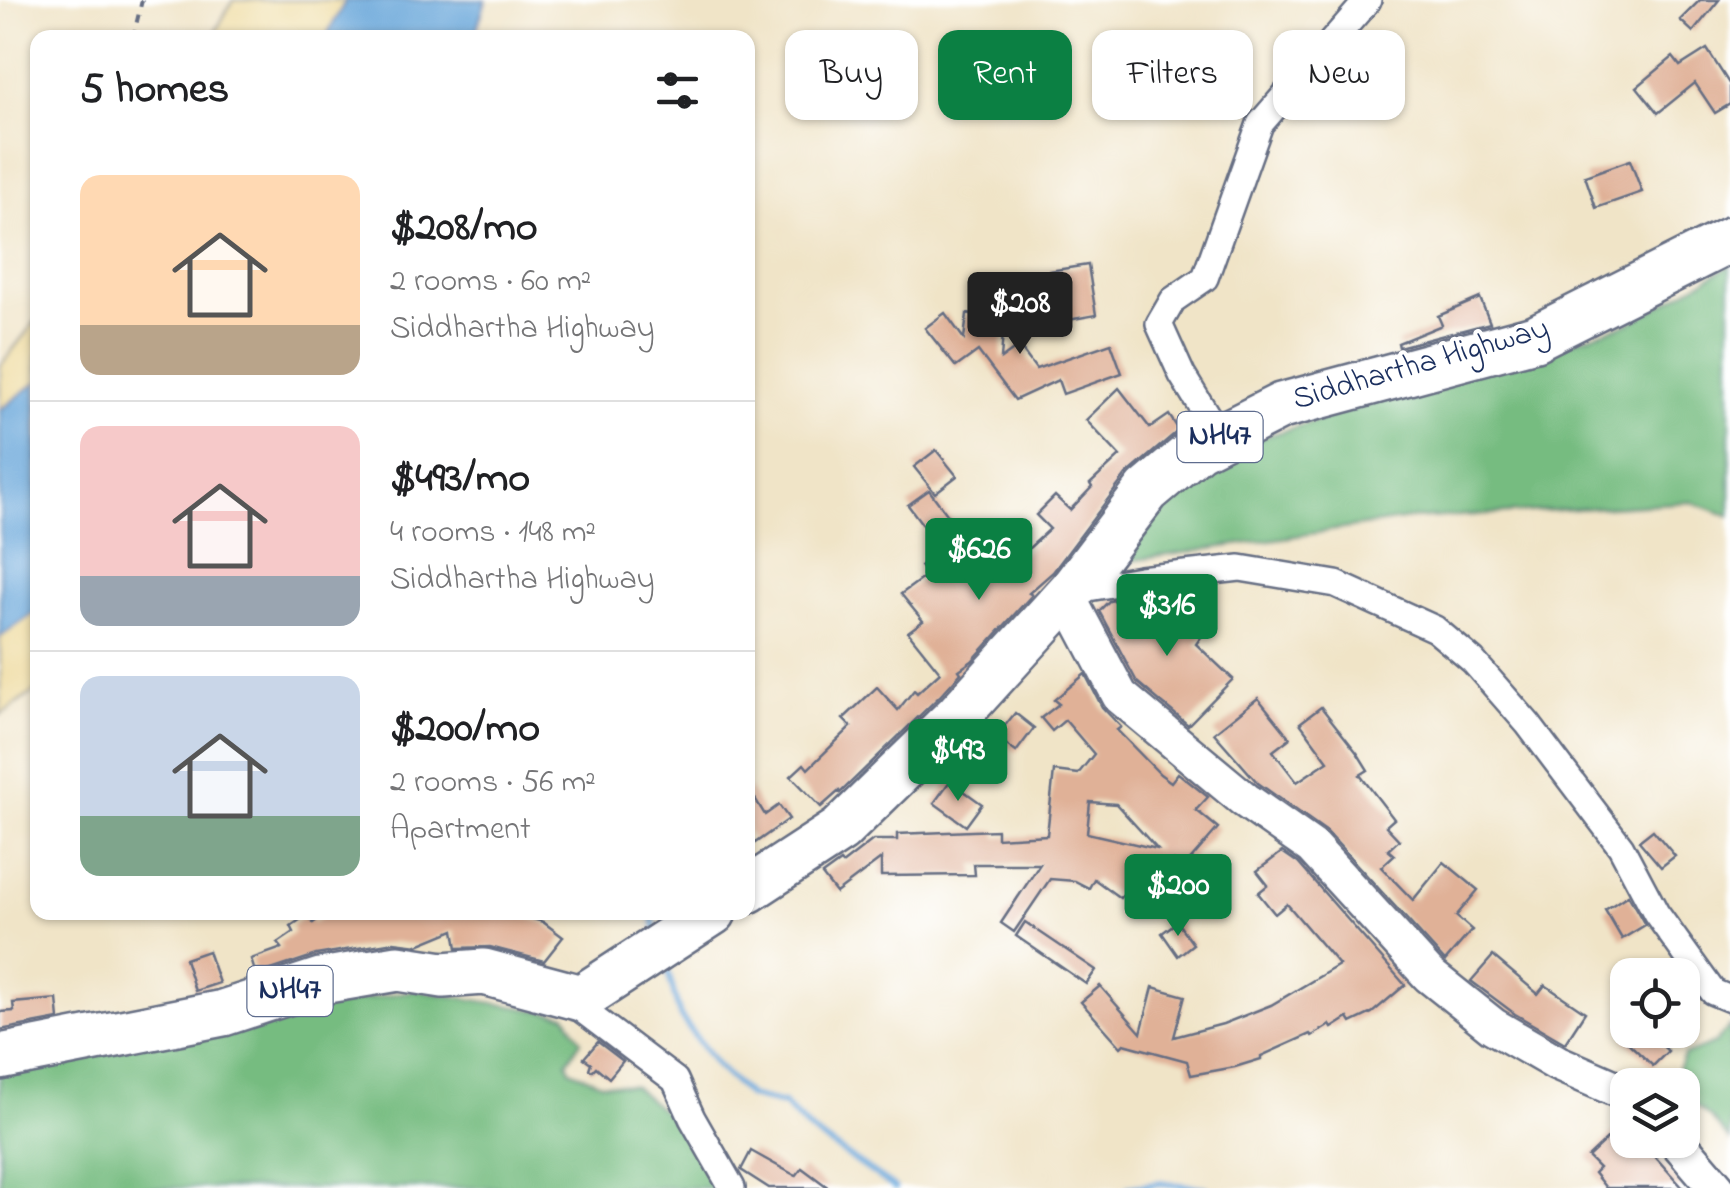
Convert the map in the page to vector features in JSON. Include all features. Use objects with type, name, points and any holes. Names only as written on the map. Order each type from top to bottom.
[{"type":"highway","name":"Siddhartha Highway","points":[[755,885],[840,830],[959,714],[1069,593],[1147,492],[1198,448],[1281,406],[1535,338],[1730,240]]},
{"type":"highway","points":[[570,996],[699,920]]},
{"type":"highway","name":"NH47","points":[[0,1056],[223,1013],[321,980],[398,968],[443,975],[484,972],[570,996]]},
{"type":"street","points":[[1220,437],[1182,376],[1159,324],[1172,300],[1204,278],[1260,124],[1368,0]]},
{"type":"street","points":[[1610,1086],[1556,1063],[1493,1026],[1429,975],[1312,846],[1245,800],[1120,696],[1069,593],[1140,579],[1240,568],[1336,584],[1434,629],[1473,661],[1528,724],[1621,847],[1656,912],[1713,992],[1730,1000]]},
{"type":"street","points":[[570,996],[674,1080],[732,1188]]},
{"type":"street","points":[[1691,1158],[1717,1188]]},
{"type":"path","points":[[134,30],[142,0]]},
{"type":"green space","points":[[1730,265],[1730,516],[1691,502],[1408,519],[1123,562],[1129,530],[1177,483],[1251,441],[1630,323]]},
{"type":"green space","points":[[415,990],[566,1015],[581,1041],[567,1062],[570,1070],[601,1083],[633,1086],[686,1131],[720,1188],[0,1188],[0,1068]]},
{"type":"green space","points":[[1730,1026],[1730,1141],[1700,1109],[1700,1068],[1678,1068],[1684,1055],[1715,1043]]},
{"type":"sand","points":[[233,0],[346,0],[330,30],[216,30]]},
{"type":"sand","points":[[30,328],[30,387],[0,410],[0,366]]},
{"type":"sand","points":[[30,616],[30,695],[0,715],[0,637]]},
{"type":"water","points":[[346,0],[486,0],[476,30],[330,30]]},
{"type":"water","points":[[30,387],[30,616],[0,637],[0,410]]},
{"type":"building","points":[[1700,0],[1719,0],[1693,32],[1680,20]]},
{"type":"building","points":[[1707,49],[1730,85],[1730,104],[1715,113],[1695,83],[1658,113],[1637,87],[1673,57],[1680,66]]},
{"type":"building","points":[[1630,160],[1642,192],[1596,208],[1585,176]]},
{"type":"building","points":[[1088,265],[1096,315],[1057,322],[1049,271]]},
{"type":"building","points":[[1480,298],[1490,323],[1399,347],[1398,343],[1442,325],[1438,316]]},
{"type":"building","points":[[945,313],[964,339],[967,314],[1004,317],[1001,359],[1019,346],[1036,369],[1111,343],[1122,373],[1063,394],[1058,380],[1015,400],[978,351],[956,367],[925,328]]},
{"type":"building","points":[[1119,388],[1150,428],[1169,415],[1179,430],[1126,475],[1053,572],[1029,593],[1032,595],[972,661],[959,670],[961,673],[940,696],[821,807],[791,776],[804,764],[808,769],[851,727],[843,719],[877,687],[898,710],[914,690],[917,693],[940,672],[908,632],[923,621],[901,594],[927,575],[920,566],[947,545],[965,568],[988,550],[1005,570],[1050,529],[1036,515],[1055,496],[1070,510],[1120,456],[1086,420]]},
{"type":"building","points":[[936,450],[957,476],[935,493],[914,467]]},
{"type":"building","points":[[929,490],[952,521],[931,536],[908,505]]},
{"type":"building","points":[[1127,598],[1139,610],[1135,614],[1171,638],[1194,608],[1212,622],[1196,644],[1233,679],[1188,725],[1137,682],[1099,611],[1109,601]]},
{"type":"building","points":[[1085,674],[1102,707],[1121,727],[1117,730],[1160,774],[1171,782],[1178,773],[1208,797],[1196,810],[1218,828],[1185,866],[1174,861],[1161,894],[1141,886],[1140,894],[1125,892],[1120,898],[1094,879],[1089,888],[1075,881],[1050,879],[1014,932],[1001,923],[1040,864],[974,864],[975,875],[881,876],[881,859],[836,893],[822,875],[873,840],[897,840],[897,834],[997,830],[997,838],[1047,835],[1054,771],[1078,774],[1094,754],[1065,720],[1052,731],[1041,718],[1059,704],[1054,700]],"holes":[[[1090,802],[1116,804],[1157,849],[1087,833]]]},
{"type":"building","points":[[1258,698],[1290,738],[1273,751],[1297,782],[1328,761],[1300,723],[1321,707],[1358,754],[1368,770],[1360,775],[1394,819],[1386,826],[1399,840],[1388,850],[1394,855],[1381,867],[1413,900],[1444,862],[1478,890],[1456,916],[1472,930],[1445,961],[1327,832],[1258,783],[1214,733]]},
{"type":"building","points":[[1015,713],[1034,728],[1016,752],[996,737]]},
{"type":"building","points":[[950,781],[982,804],[966,826],[934,803]]},
{"type":"building","points":[[755,799],[765,815],[779,805],[789,819],[755,843]]},
{"type":"building","points":[[1653,830],[1675,856],[1661,867],[1639,841]]},
{"type":"building","points":[[1282,852],[1298,863],[1405,985],[1372,1013],[1351,1023],[1348,1018],[1332,1028],[1330,1025],[1261,1059],[1235,1067],[1191,1075],[1187,1061],[1124,1044],[1121,1047],[1081,1002],[1100,986],[1141,1033],[1153,987],[1185,996],[1174,1037],[1223,1024],[1271,1005],[1339,965],[1287,904],[1275,914],[1258,893],[1268,885],[1257,871]]},
{"type":"building","points":[[1628,895],[1645,925],[1622,939],[1605,910]]},
{"type":"building","points":[[300,920],[536,920],[563,937],[544,961],[490,947],[457,948],[454,930],[418,945],[394,942],[316,955],[256,975],[251,959],[282,948],[278,943],[294,932],[291,926]]},
{"type":"building","points":[[1025,922],[1096,970],[1086,984],[1016,936]]},
{"type":"building","points":[[1177,922],[1193,944],[1178,956],[1162,933]]},
{"type":"building","points":[[208,951],[219,983],[195,991],[185,959]]},
{"type":"building","points":[[1493,956],[1538,994],[1545,985],[1585,1012],[1565,1043],[1515,1014],[1471,981]]},
{"type":"building","points":[[57,999],[59,1019],[0,1030],[0,1012],[14,1011],[13,1003]]},
{"type":"building","points":[[598,1042],[623,1061],[609,1078],[596,1067],[589,1069],[591,1063],[584,1058]]},
{"type":"building","points":[[1634,1048],[1665,1048],[1668,1051],[1653,1066]]},
{"type":"building","points":[[1610,1136],[1610,1158],[1656,1158],[1683,1188],[1606,1188],[1594,1173],[1599,1168],[1588,1157]]},
{"type":"building","points":[[751,1151],[796,1176],[802,1168],[829,1188],[769,1188],[741,1170]]},
{"type":"waterway","points":[[653,920],[656,930]]},
{"type":"waterway","points":[[665,961],[680,1016],[717,1066],[749,1096],[783,1104],[811,1131],[895,1188]]},
{"type":"waterway","points":[[1128,1188],[1161,1183],[1206,1188]]}]
